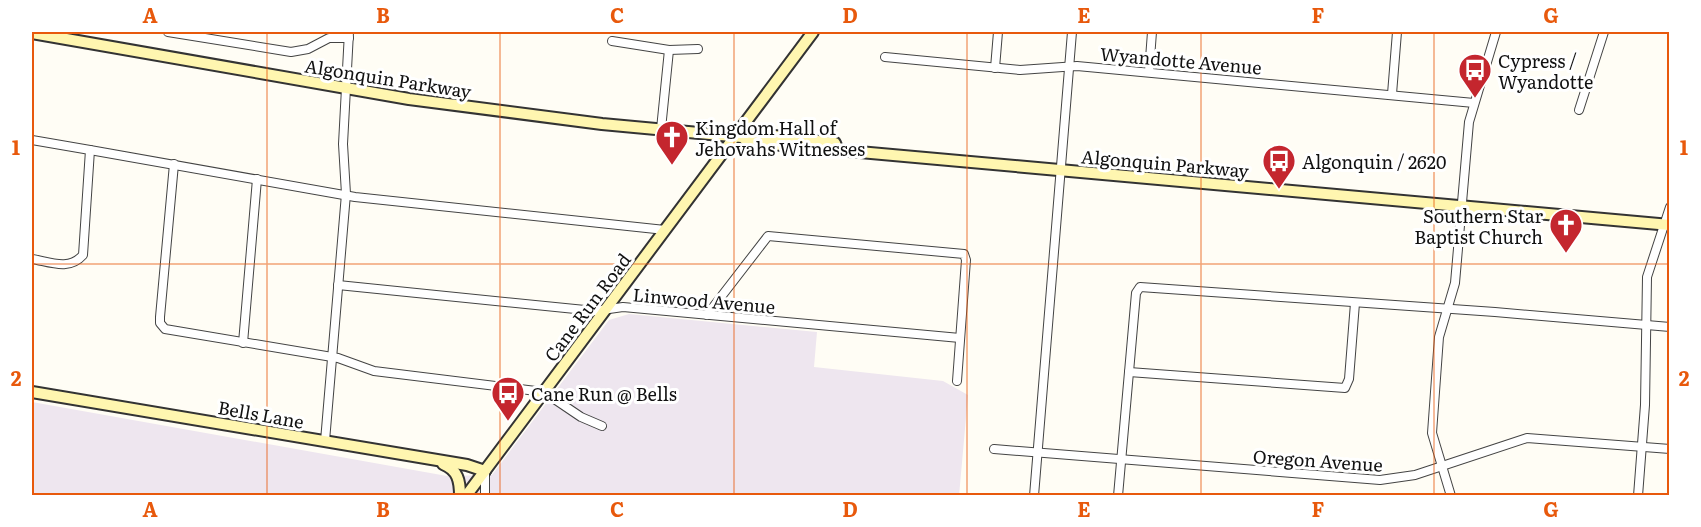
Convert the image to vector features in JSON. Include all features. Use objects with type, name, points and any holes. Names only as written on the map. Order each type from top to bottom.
[{"type":"main road","name":"Cane Run Road","points":[[466,495],[665,230],[738,137],[813,32]]},
{"type":"main road","name":"Algonquin Parkway","points":[[32,33],[498,112],[738,137],[748,141],[834,150],[837,148],[1667,225]]},
{"type":"main road","name":"Bells Lane","points":[[32,392],[425,458],[485,471]]},
{"type":"main road","points":[[425,458],[449,466],[460,483],[460,495]]},
{"type":"street","points":[[168,32],[291,52],[308,49],[329,38],[349,35],[342,157],[346,194],[325,441]]},
{"type":"street","points":[[995,68],[998,32]]},
{"type":"street","points":[[1034,495],[1072,32]]},
{"type":"street","points":[[1149,72],[1152,32]]},
{"type":"street","points":[[1392,94],[1397,32]]},
{"type":"street","points":[[1451,495],[1432,440],[1439,338],[1455,283],[1468,128],[1496,32]]},
{"type":"street","points":[[1579,110],[1604,32]]},
{"type":"street","points":[[612,41],[669,50],[698,50]]},
{"type":"street","points":[[661,129],[669,50]]},
{"type":"street","name":"Wyandotte Avenue","points":[[885,57],[1020,70],[1069,67],[1149,72],[1474,103]]},
{"type":"street","points":[[32,140],[346,194],[665,230]]},
{"type":"street","points":[[32,259],[69,265],[83,255],[90,150]]},
{"type":"street","points":[[174,164],[161,325],[165,329],[332,358],[374,371],[544,392],[582,417],[602,426]]},
{"type":"street","points":[[243,343],[257,178]]},
{"type":"street","points":[[1638,495],[1642,446],[1647,277],[1667,225],[1670,207]]},
{"type":"street","points":[[707,315],[768,236],[964,254],[966,260],[957,381]]},
{"type":"street","name":"Linwood Avenue","points":[[338,285],[595,311],[623,307],[960,338]]},
{"type":"street","points":[[1118,495],[1138,288],[1670,327]]},
{"type":"street","points":[[1129,372],[1345,388],[1349,379],[1355,303]]},
{"type":"street","name":"Oregon Avenue","points":[[994,449],[1380,480],[1406,478],[1527,438],[1670,449]]},
{"type":"street","points":[[485,471],[485,495]]},
{"type":"shaded area","points":[[629,314],[817,332],[814,367],[943,381],[968,395],[959,496],[32,495],[32,402],[447,476],[492,475],[609,320]]},
{"type":"place","name":"Cypress / Wyandotte","points":[[1475,99]]},
{"type":"place","name":"Kingdom Hall of Jehovahs Witnesses","points":[[672,166]]},
{"type":"place","name":"Algonquin / 2620","points":[[1279,190]]},
{"type":"place","name":"Southern Star Baptist Church","points":[[1566,254]]},
{"type":"place","name":"Cane Run @ Bells","points":[[508,422]]}]
